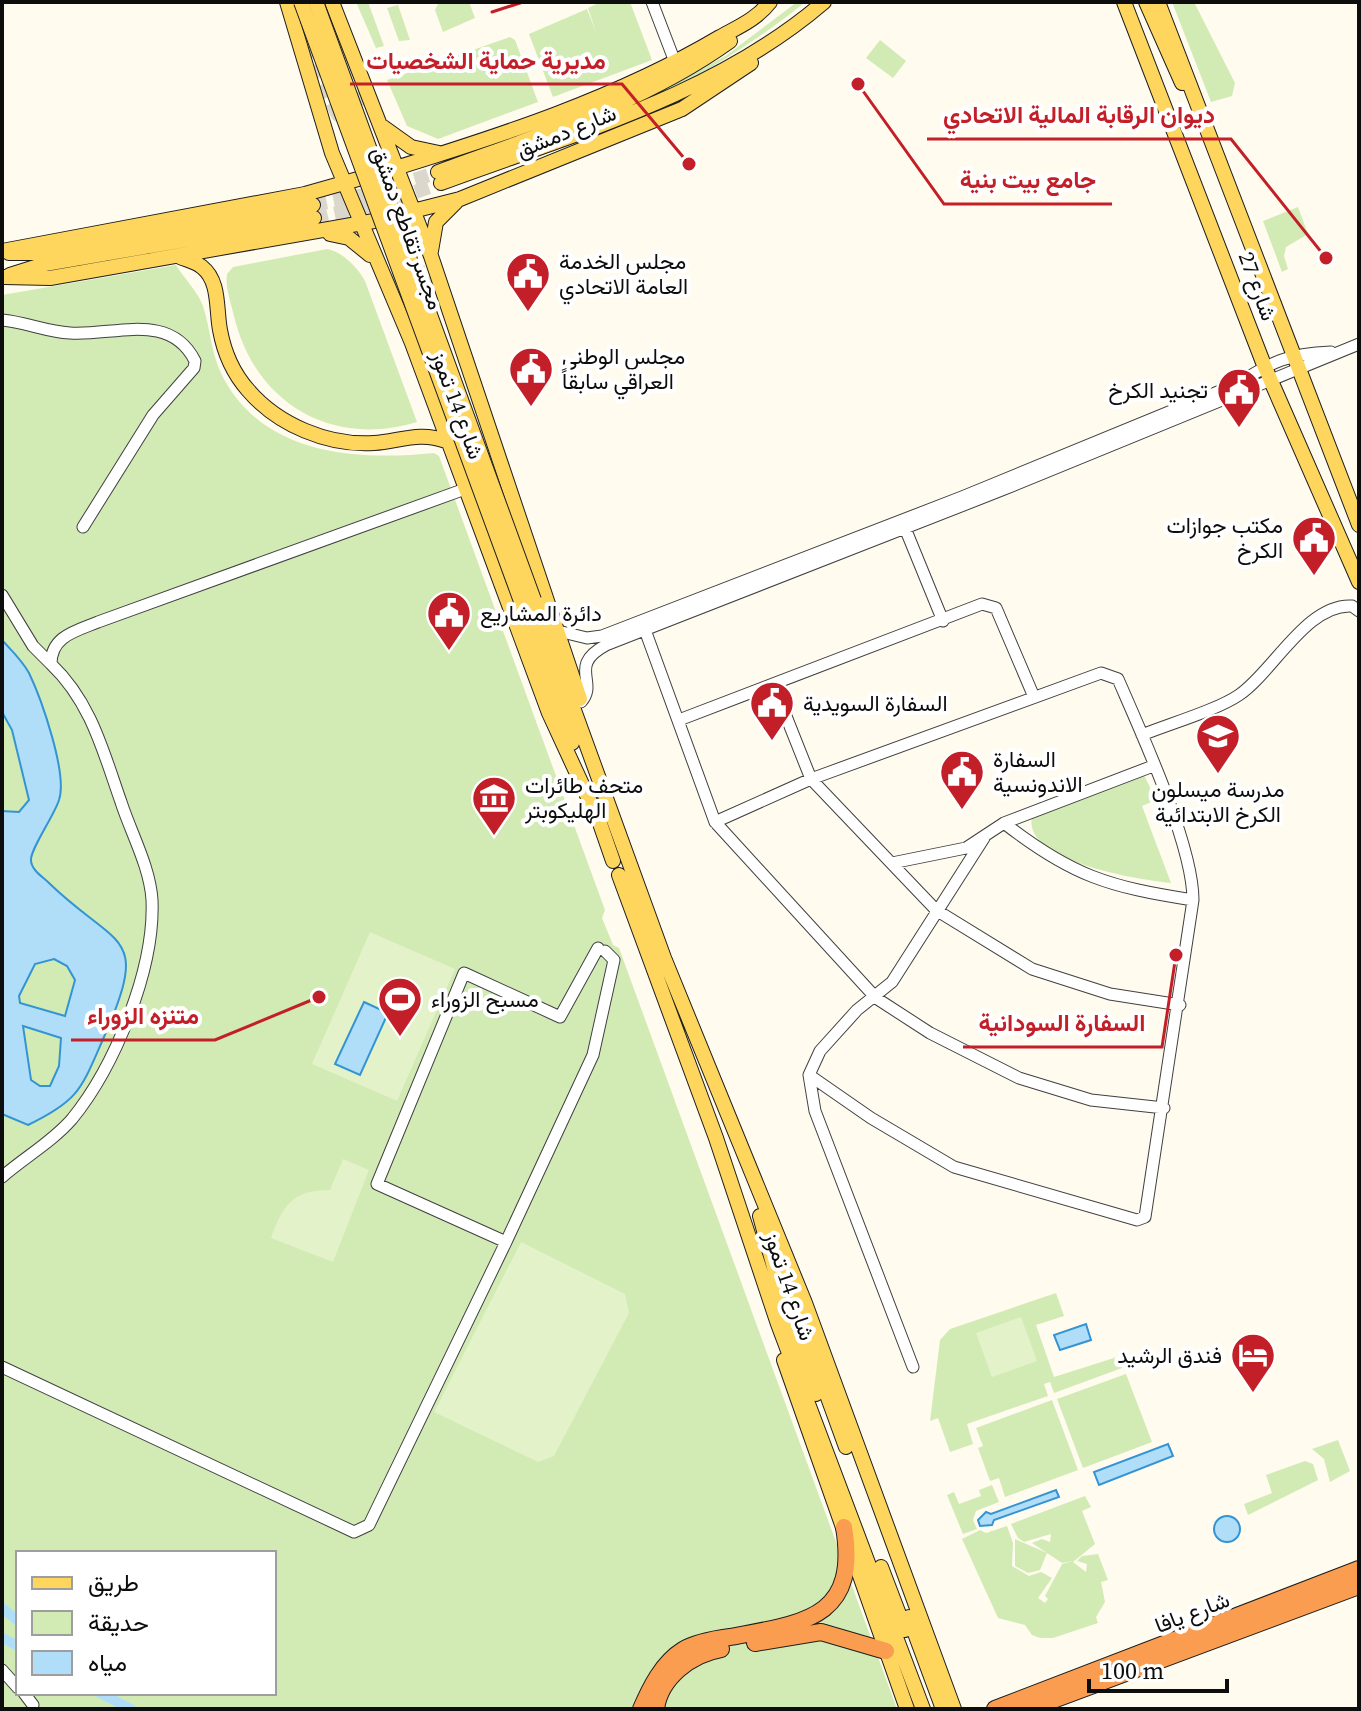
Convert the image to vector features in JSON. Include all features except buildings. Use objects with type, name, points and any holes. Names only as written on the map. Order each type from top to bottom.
[{"type":"highway","points":[[641,1709],[662,1669],[683,1650],[708,1641],[794,1625],[831,1604],[847,1573],[844,1527]]},
{"type":"highway","name":"شارع يافا","points":[[995,1709],[1359,1569]]},
{"type":"highway","name":"شارع يافا","points":[[1029,1709],[1359,1586]]},
{"type":"highway","points":[[656,1709],[657,1699],[669,1679],[687,1662],[711,1651],[821,1632],[886,1651]]},
{"type":"main road","name":"شارع 14 تموز","points":[[287,2],[332,153],[352,181],[377,261],[412,343],[549,713],[604,815]]},
{"type":"main road","name":"مجسر تقاطع دمشق","points":[[301,2],[528,602]]},
{"type":"main road","name":"مجسر تقاطع دمشق","points":[[316,2],[528,602]]},
{"type":"main road","name":"شارع 14 تموز","points":[[332,2],[380,125],[391,169],[407,212],[431,256],[560,632],[574,713]]},
{"type":"main road","points":[[762,10],[779,2]]},
{"type":"main road","name":"شارع دمشق","points":[[407,212],[460,199],[682,109],[734,77],[824,2]]},
{"type":"main road","name":"شارع 27","points":[[1124,2],[1264,365],[1359,582]]},
{"type":"main road","points":[[1146,2],[1170,63],[1197,102]]},
{"type":"main road","name":"شارع 27","points":[[1158,2],[1359,525]]},
{"type":"main road","name":"شارع دمشق","points":[[391,169],[447,154],[636,81],[675,62],[762,10]]},
{"type":"main road","name":"شارع دمشق","points":[[762,10],[704,59],[652,89],[440,178],[676,96],[776,42]]},
{"type":"main road","points":[[380,125],[411,147],[447,154]]},
{"type":"main road","points":[[311,206],[332,153]]},
{"type":"main road","points":[[3,277],[45,264],[311,206],[352,181]]},
{"type":"main road","points":[[431,256],[436,222],[460,199]]},
{"type":"main road","points":[[2,252],[28,244],[311,206]]},
{"type":"main road","points":[[3,277],[50,278],[367,222]]},
{"type":"main road","points":[[317,233],[349,238],[377,261]]},
{"type":"main road","points":[[179,257],[207,272],[215,288],[220,330],[234,369],[248,391],[275,413],[308,432],[342,441],[377,443],[422,435],[446,441]]},
{"type":"main road","name":"شارع 14 تموز","points":[[528,602],[544,627],[574,713],[616,868],[805,1303],[954,1709]]},
{"type":"main road","name":"شارع 14 تموز","points":[[528,602],[574,713],[604,815],[657,960],[778,1324],[923,1709]]},
{"type":"main road","points":[[549,713],[574,713]]},
{"type":"main road","name":"شارع 14 تموز","points":[[749,1172],[787,1315],[934,1709]]},
{"type":"main road","points":[[749,1172],[781,1269],[943,1709]]},
{"type":"main road","points":[[778,1324],[788,1376],[907,1709]]},
{"type":"street","points":[[652,2],[675,62]]},
{"type":"street","points":[[2,320],[68,333],[157,330],[176,337],[195,361],[194,368],[137,438],[83,527]]},
{"type":"street","points":[[574,713],[586,695],[587,658],[606,645],[1271,382],[1359,344]]},
{"type":"street","points":[[544,627],[587,638],[602,636],[962,497],[1237,384],[1264,365],[1294,354],[1340,351]]},
{"type":"street","points":[[33,646],[58,642],[98,622],[465,489]]},
{"type":"street","points":[[905,528],[943,621]]},
{"type":"street","points":[[2,595],[33,646],[74,688],[95,727],[152,898],[150,926],[134,999],[119,1038],[91,1092],[73,1118],[2,1177]]},
{"type":"street","points":[[679,720],[982,604],[996,608],[1034,697]]},
{"type":"street","points":[[1142,735],[1239,695],[1331,608],[1352,606],[1359,611]]},
{"type":"street","points":[[645,630],[715,822],[876,998],[943,1040],[1019,1078],[1091,1100],[1164,1108]]},
{"type":"street","points":[[51,664],[58,642]]},
{"type":"street","points":[[715,822],[811,779],[1101,673],[1118,679],[1142,735],[1187,858],[1193,900],[1180,1005],[1145,1217],[1137,1220],[954,1167],[883,1126],[809,1075]]},
{"type":"street","points":[[774,686],[811,779],[936,910],[1032,969],[1110,994],[1180,1005]]},
{"type":"street","points":[[892,863],[941,856],[984,838],[1004,823],[1153,766]]},
{"type":"street","points":[[1004,823],[1060,864],[1084,875],[1121,887],[1193,900]]},
{"type":"street","points":[[913,1367],[815,1111],[809,1075],[820,1051],[839,1028],[892,982],[984,838]]},
{"type":"street","points":[[2,1367],[354,1532],[361,1531],[369,1525],[506,1242],[593,1055],[614,960],[602,949],[560,1017],[464,973],[377,1184],[506,1242]]},
{"type":"street","points":[[2,1670],[16,1686]]},
{"type":"street","points":[[26,1695],[33,1705]]},
{"type":"green space","points":[[356,2],[368,2],[384,46],[376,48]]},
{"type":"green space","points":[[439,2],[469,2],[475,18],[443,32],[435,10]]},
{"type":"green space","points":[[601,2],[630,2],[652,60],[553,97],[529,34],[587,9],[596,32],[588,8]]},
{"type":"green space","points":[[797,2],[804,3],[717,64],[661,95],[659,92],[727,55]]},
{"type":"green space","points":[[1172,2],[1194,2],[1235,83],[1232,96],[1211,102]]},
{"type":"green space","points":[[398,5],[410,40],[399,41],[387,8]]},
{"type":"green space","points":[[510,37],[515,40],[538,102],[438,139],[407,126],[387,80]]},
{"type":"green space","points":[[880,40],[906,61],[893,78],[866,58]]},
{"type":"green space","points":[[1298,207],[1308,234],[1286,247],[1284,256],[1288,269],[1282,272],[1263,221]]},
{"type":"green space","points":[[327,249],[349,261],[365,281],[417,422],[386,429],[356,429],[327,423],[302,412],[279,395],[244,347],[229,295],[227,274],[233,267]]},
{"type":"green space","points":[[176,265],[203,306],[220,371],[237,399],[259,420],[284,436],[342,453],[434,453],[439,456],[605,910],[602,918],[613,945],[619,948],[897,1709],[2,1707],[2,295]]},
{"type":"green space","points":[[1143,773],[1156,800],[1142,806],[1171,883],[1086,866],[1045,846],[1034,833],[1032,817]]},
{"type":"green space","name":"مسبح الزوراء","points":[[370,932],[455,969],[397,1101],[312,1064]]},
{"type":"green space","points":[[343,1159],[369,1170],[333,1262],[271,1238],[285,1208],[298,1196],[330,1190]]},
{"type":"green space","points":[[521,1242],[625,1294],[629,1313],[554,1456],[538,1462],[434,1412]]},
{"type":"green space","points":[[1056,1293],[1064,1316],[1036,1325],[1054,1377],[1117,1357],[1122,1368],[1054,1393],[1050,1382],[1044,1384],[1048,1396],[967,1424],[973,1444],[950,1452],[938,1418],[930,1421],[940,1340],[950,1329]]},
{"type":"green space","points":[[1021,1317],[1037,1361],[992,1377],[976,1333]]},
{"type":"green space","points":[[1126,1374],[1152,1442],[1083,1468],[1057,1399]]},
{"type":"green space","points":[[1052,1400],[1078,1470],[1005,1497],[999,1478],[990,1481],[978,1448],[983,1446],[976,1428]]},
{"type":"green space","points":[[1338,1440],[1350,1471],[1330,1482],[1324,1459],[1312,1449]]},
{"type":"green space","points":[[1305,1461],[1313,1464],[1318,1480],[1248,1515],[1244,1504],[1272,1493],[1266,1475]]},
{"type":"green space","points":[[992,1485],[999,1502],[976,1511],[973,1520],[977,1529],[963,1534],[947,1495],[954,1492],[959,1504],[981,1496],[979,1490]]},
{"type":"green space","points":[[1085,1496],[1091,1507],[1082,1511],[1095,1544],[1073,1562],[1086,1572],[1087,1564],[1077,1561],[1082,1556],[1098,1554],[1108,1580],[1101,1582],[1105,1602],[1096,1617],[1098,1623],[1053,1638],[1040,1638],[1032,1635],[1025,1625],[998,1618],[962,1539],[980,1530],[986,1533],[1007,1526],[1013,1543],[1012,1566],[1029,1576],[1041,1572],[1052,1578],[1038,1598],[1045,1603],[1048,1599],[1045,1596],[1062,1564],[1072,1561],[1062,1563],[1032,1543],[1042,1539],[1050,1542],[1051,1534],[1024,1542],[1018,1538],[1011,1524]]},
{"type":"green space","points":[[1015,1539],[1047,1553],[1040,1570],[1028,1573],[1015,1566]]},
{"type":"water","points":[[2,640],[29,673],[52,736],[60,773],[59,800],[34,848],[32,864],[41,876],[109,933],[120,945],[125,959],[125,977],[118,1002],[84,1081],[59,1108],[28,1125],[2,1114],[2,811],[19,812],[29,800],[12,730],[2,712]],"holes":[[[54,959],[67,966],[75,980],[65,1016],[20,1003],[19,996],[35,964]],[[23,1026],[61,1038],[59,1066],[50,1086],[40,1086],[31,1080]]]},
{"type":"water","points":[[364,1002],[388,1013],[360,1075],[335,1064]]},
{"type":"water","points":[[1086,1324],[1091,1340],[1060,1350],[1054,1335]]},
{"type":"water","points":[[1168,1444],[1173,1456],[1099,1485],[1094,1472]]},
{"type":"water","points":[[1056,1490],[1059,1497],[994,1520],[992,1525],[980,1526],[978,1520],[986,1512],[991,1514]]},
{"type":"water","points":[[1227,1516],[1236,1520],[1240,1529],[1236,1538],[1227,1542],[1218,1538],[1214,1529],[1218,1520]]},
{"type":"waterway","points":[[2,1608],[16,1619]]},
{"type":"waterway","points":[[2,1638],[16,1645]]},
{"type":"waterway","points":[[104,1695],[131,1709]]},
{"type":"tunnel","points":[[305,46],[338,115],[352,115],[360,110],[360,86]]},
{"type":"tunnel","points":[[313,205],[378,192],[438,172]]},
{"type":"tunnel","points":[[314,218],[383,203],[441,183]]},
{"type":"tunnel","points":[[399,305],[397,279],[409,270],[425,273],[441,291]]},
{"type":"railway","points":[[492,12],[523,2]]},
{"type":"place","name":"جامع بيت بنية","points":[[858,84]]},
{"type":"place","name":"مديرية حماية الشخصيات","points":[[689,164]]},
{"type":"place","name":"ديوان الرقابة المالية الاتحادي","points":[[1326,258]]},
{"type":"place","name":"مجلس الخدمة العامة الاتحادي","points":[[528,313]]},
{"type":"place","name":"مجلس الوطني العراقي سابقاً","points":[[531,408]]},
{"type":"place","name":"تجنيد الكرخ","points":[[1239,429]]},
{"type":"place","name":"مكتب جوازات الكرخ","points":[[1314,577]]},
{"type":"place","name":"دائرة المشاريع","points":[[449,652]]},
{"type":"place","name":"السفارة السويدية","points":[[772,742]]},
{"type":"place","name":"مدرسة ميسلون الكرخ الابتدائية","points":[[1218,775]]},
{"type":"place","name":"السفارة الاندونسية","points":[[962,811]]},
{"type":"place","name":"متحف طائرات الهليكوبتر","points":[[494,837]]},
{"type":"place","name":"السفارة السودانية","points":[[1176,955]]},
{"type":"place","name":"متنزه الزوراء","points":[[319,997]]},
{"type":"place","name":"مسبح الزوراء","points":[[400,1038]]},
{"type":"place","name":"فندق الرشيد","points":[[1253,1394]]}]
